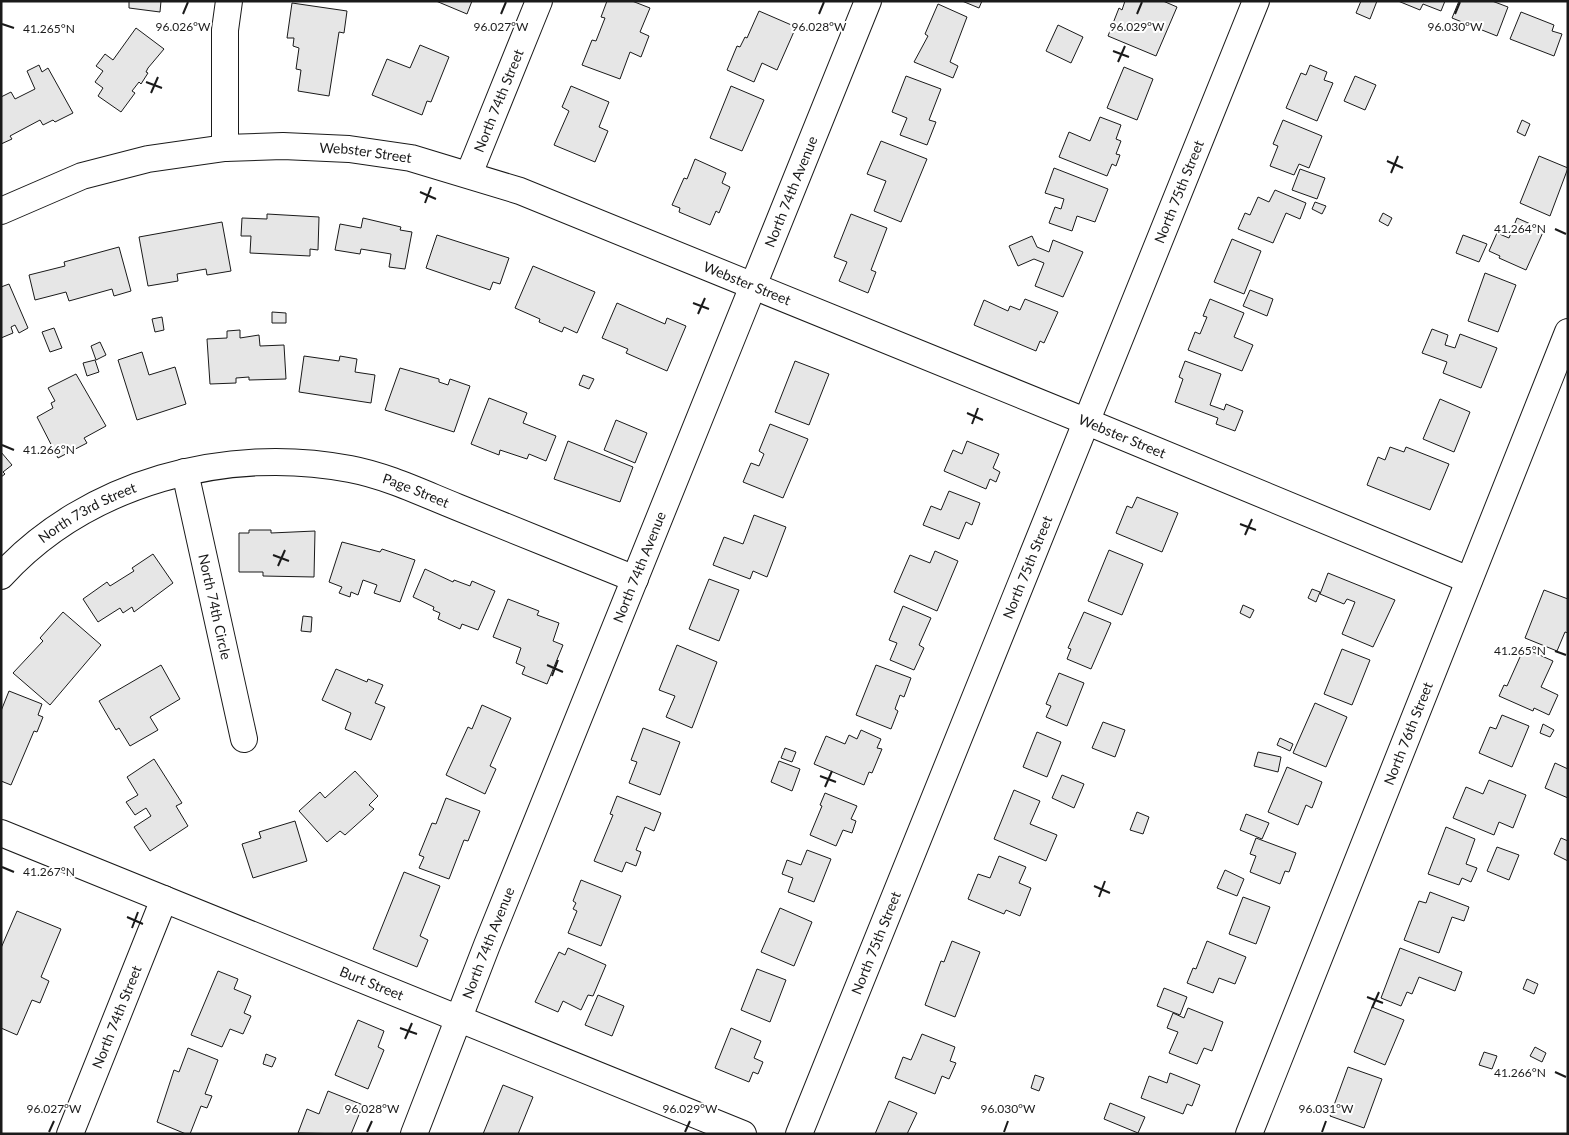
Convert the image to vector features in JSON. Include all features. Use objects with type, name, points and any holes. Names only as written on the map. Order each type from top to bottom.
[{"type":"street","points":[[225,148],[225,30],[229,1]]},
{"type":"street","name":"North 74th Street","points":[[469,174],[539,1]]},
{"type":"street","name":"North 74th Avenue","points":[[414,1134],[487,945],[868,1]]},
{"type":"street","name":"North 75th Street","points":[[799,1134],[1256,1]]},
{"type":"street","name":"Webster Street","points":[[1,211],[82,176],[148,159],[225,148],[283,146],[349,149],[411,158],[520,191],[754,285],[1468,580]]},
{"type":"street","name":"North 76th Street","points":[[1249,1134],[1568,332]]},
{"type":"street","name":"Page Street","points":[[185,472],[220,465],[271,461],[312,462],[352,469],[395,482],[635,579]]},
{"type":"street","name":"North 73rd Street","points":[[1,576],[47,534],[90,507],[146,482],[185,472]]},
{"type":"street","name":"North 74th Circle","points":[[185,472],[244,739]]},
{"type":"street","name":"Burt Street","points":[[1,834],[743,1134]]},
{"type":"street","name":"North 74th Street","points":[[70,1134],[164,899]]},
{"type":"building","points":[[129,1],[161,1],[160,12],[129,8]]},
{"type":"building","points":[[436,1],[472,1],[467,14]]},
{"type":"building","points":[[607,1],[632,1],[650,8],[640,32],[649,36],[641,57],[630,52],[620,79],[582,65],[592,40],[596,41],[605,18],[601,17]]},
{"type":"building","points":[[962,1],[982,1],[979,8]]},
{"type":"building","points":[[1125,1],[1163,1],[1177,7],[1156,56],[1108,36],[1119,8],[1122,10]]},
{"type":"building","points":[[1361,1],[1377,1],[1370,19],[1356,13]]},
{"type":"building","points":[[1398,1],[1445,1],[1441,11],[1423,4],[1420,10]]},
{"type":"building","points":[[1459,1],[1492,1],[1508,7],[1497,36],[1452,18]]},
{"type":"building","points":[[292,3],[347,11],[344,33],[339,32],[329,96],[298,91],[301,70],[296,69],[299,48],[293,46],[294,38],[287,38]]},
{"type":"building","points":[[938,4],[967,17],[950,62],[958,66],[953,78],[914,62],[928,36],[925,34]]},
{"type":"building","points":[[759,11],[796,27],[777,70],[762,63],[754,82],[727,70],[737,46],[740,47],[745,37],[747,38]]},
{"type":"building","points":[[1521,12],[1554,25],[1552,31],[1562,34],[1554,56],[1510,39]]},
{"type":"building","points":[[1058,25],[1083,37],[1071,63],[1046,51]]},
{"type":"building","points":[[136,28],[164,49],[148,68],[146,72],[148,73],[141,84],[139,82],[132,91],[135,93],[121,112],[98,96],[103,88],[95,82],[103,71],[96,66],[105,54],[113,60]]},
{"type":"building","points":[[420,45],[449,57],[431,102],[427,101],[422,115],[372,95],[387,59],[410,68]]},
{"type":"building","points":[[39,65],[42,72],[48,68],[73,113],[55,122],[53,120],[43,125],[40,120],[10,136],[12,139],[1,144],[1,97],[11,92],[15,99],[35,89],[27,71]]},
{"type":"building","points":[[1310,65],[1327,72],[1324,80],[1333,83],[1317,121],[1286,108],[1301,73],[1306,75]]},
{"type":"building","points":[[1124,67],[1153,79],[1137,120],[1107,108]]},
{"type":"building","points":[[906,76],[941,89],[929,120],[936,122],[927,145],[900,135],[907,118],[892,112]]},
{"type":"building","points":[[1355,76],[1376,85],[1365,110],[1344,101]]},
{"type":"building","points":[[571,86],[609,102],[599,127],[608,131],[595,162],[554,145],[569,111],[562,107]]},
{"type":"building","points":[[731,86],[764,100],[742,151],[710,138]]},
{"type":"building","points":[[1100,117],[1121,125],[1116,139],[1121,141],[1116,154],[1120,155],[1116,166],[1112,164],[1107,176],[1059,157],[1069,132],[1090,141]]},
{"type":"building","points":[[1283,120],[1322,136],[1309,168],[1299,164],[1294,175],[1270,166],[1278,146],[1273,144]]},
{"type":"building","points":[[1522,120],[1530,124],[1525,136],[1517,132]]},
{"type":"building","points":[[881,141],[927,159],[901,222],[874,211],[886,181],[867,174]]},
{"type":"building","points":[[1539,156],[1568,168],[1550,216],[1520,203]]},
{"type":"building","points":[[695,159],[726,173],[722,183],[730,187],[719,213],[716,211],[710,225],[679,212],[680,208],[672,205],[684,178],[687,179]]},
{"type":"building","points":[[1054,168],[1108,189],[1095,222],[1077,216],[1072,231],[1049,223],[1055,207],[1061,209],[1064,199],[1045,193]]},
{"type":"building","points":[[1300,169],[1325,178],[1317,199],[1292,190]]},
{"type":"building","points":[[1275,190],[1306,203],[1300,219],[1286,213],[1273,243],[1238,229],[1245,213],[1250,215],[1258,197],[1269,202]]},
{"type":"building","points":[[1315,202],[1326,206],[1322,214],[1312,209]]},
{"type":"building","points":[[1383,213],[1392,218],[1388,226],[1379,221]]},
{"type":"building","points":[[267,214],[319,217],[318,250],[310,249],[310,256],[250,253],[251,236],[241,236],[242,218],[267,219]]},
{"type":"building","points":[[851,214],[887,228],[871,270],[876,272],[868,293],[839,281],[847,262],[834,257]]},
{"type":"building","points":[[363,218],[401,227],[400,230],[412,232],[405,269],[389,267],[391,254],[361,249],[360,254],[335,250],[340,224],[361,228]]},
{"type":"building","points":[[1517,218],[1544,230],[1526,270],[1499,258],[1500,256],[1489,251],[1497,233],[1509,238]]},
{"type":"building","points":[[222,222],[231,271],[207,275],[206,269],[177,274],[178,281],[148,286],[139,237]]},
{"type":"building","points":[[437,235],[509,258],[500,284],[493,282],[490,290],[426,268]]},
{"type":"building","points":[[1463,235],[1487,244],[1479,262],[1456,253]]},
{"type":"building","points":[[1032,236],[1037,247],[1049,252],[1053,240],[1083,252],[1063,297],[1035,286],[1044,263],[1034,259],[1018,266],[1009,246]]},
{"type":"building","points":[[1232,239],[1261,251],[1244,294],[1214,282]]},
{"type":"building","points":[[119,247],[131,291],[114,296],[112,289],[69,301],[66,292],[35,300],[29,275],[65,266],[64,262]]},
{"type":"building","points":[[533,266],[595,292],[577,333],[564,327],[562,332],[539,322],[540,319],[515,308]]},
{"type":"building","points":[[1485,273],[1516,285],[1498,332],[1468,321]]},
{"type":"building","points":[[9,284],[28,328],[19,333],[15,325],[11,327],[13,333],[1,338],[1,287]]},
{"type":"building","points":[[1250,290],[1273,299],[1267,316],[1243,306]]},
{"type":"building","points":[[1025,299],[1058,312],[1044,343],[1040,341],[1036,351],[974,325],[984,300],[1008,311],[1010,306],[1020,310]]},
{"type":"building","points":[[1210,299],[1244,313],[1234,337],[1253,345],[1242,371],[1188,350],[1195,332],[1200,334],[1207,317],[1203,316]]},
{"type":"building","points":[[617,303],[665,324],[667,318],[686,326],[667,371],[626,353],[628,349],[602,338]]},
{"type":"building","points":[[272,312],[286,313],[286,323],[272,323]]},
{"type":"building","points":[[162,317],[164,330],[155,332],[152,319]]},
{"type":"building","points":[[54,328],[62,348],[50,352],[42,332]]},
{"type":"building","points":[[1432,329],[1448,335],[1445,345],[1455,348],[1460,334],[1497,348],[1481,388],[1443,373],[1447,362],[1422,353]]},
{"type":"building","points":[[240,330],[240,338],[259,335],[260,346],[284,345],[286,379],[249,380],[249,377],[236,378],[236,383],[210,384],[207,339],[227,338],[227,331]]},
{"type":"building","points":[[100,342],[106,355],[96,360],[91,346]]},
{"type":"building","points":[[142,352],[149,375],[175,367],[186,404],[137,420],[118,360]]},
{"type":"building","points":[[304,356],[339,361],[340,356],[357,359],[355,372],[375,375],[371,403],[299,392]]},
{"type":"building","points":[[95,360],[99,372],[87,376],[83,363]]},
{"type":"building","points":[[795,361],[829,374],[809,425],[775,412]]},
{"type":"building","points":[[1185,361],[1221,374],[1210,405],[1224,410],[1226,404],[1243,411],[1235,431],[1216,424],[1218,418],[1175,402],[1183,379],[1179,377]]},
{"type":"building","points":[[400,368],[439,379],[439,382],[448,385],[450,379],[470,386],[454,432],[385,410]]},
{"type":"building","points":[[76,374],[106,426],[84,438],[87,443],[58,458],[37,417],[53,408],[51,403],[55,401],[48,388]]},
{"type":"building","points":[[583,375],[594,379],[589,389],[579,385]]},
{"type":"building","points":[[489,398],[527,413],[523,423],[556,436],[546,461],[529,454],[527,459],[500,450],[499,455],[471,444]]},
{"type":"building","points":[[1440,399],[1470,412],[1454,452],[1423,439]]},
{"type":"building","points":[[616,420],[647,433],[635,463],[604,450]]},
{"type":"building","points":[[770,424],[808,439],[783,498],[743,482],[751,463],[759,466],[764,454],[759,451]]},
{"type":"building","points":[[568,441],[633,467],[620,502],[554,479]]},
{"type":"building","points":[[967,441],[999,454],[993,468],[1000,472],[996,482],[990,479],[986,489],[944,471],[953,450],[962,454]]},
{"type":"building","points":[[1390,447],[1404,452],[1406,447],[1449,464],[1430,510],[1367,485],[1378,457],[1385,460]]},
{"type":"building","points":[[1,452],[12,465],[3,472],[5,474],[1,477]]},
{"type":"building","points":[[949,491],[980,503],[972,525],[966,522],[959,539],[923,525],[931,506],[941,510]]},
{"type":"building","points":[[1137,497],[1178,513],[1162,552],[1116,533],[1127,506],[1132,508]]},
{"type":"building","points":[[754,515],[786,527],[767,577],[753,571],[750,579],[713,565],[724,537],[743,544]]},
{"type":"building","points":[[249,530],[271,530],[271,533],[315,531],[314,577],[263,576],[263,572],[239,572],[239,533],[249,533]]},
{"type":"building","points":[[342,542],[380,552],[382,549],[415,560],[400,602],[374,593],[377,585],[363,580],[358,595],[351,592],[350,597],[339,593],[342,587],[329,582]]},
{"type":"building","points":[[1109,550],[1143,564],[1122,615],[1088,601]]},
{"type":"building","points":[[935,551],[958,561],[937,611],[894,592],[910,555],[930,563]]},
{"type":"building","points":[[153,554],[173,583],[134,612],[132,607],[123,613],[120,608],[98,622],[83,599],[107,582],[110,586],[134,571],[132,568]]},
{"type":"building","points":[[425,569],[453,582],[454,580],[470,586],[472,581],[495,591],[478,630],[462,624],[460,629],[438,619],[440,613],[433,610],[434,607],[413,597]]},
{"type":"building","points":[[1328,573],[1395,600],[1373,647],[1342,634],[1355,602],[1347,599],[1344,604],[1320,594]]},
{"type":"building","points":[[709,579],[739,590],[719,641],[689,629]]},
{"type":"building","points":[[1312,589],[1320,592],[1316,602],[1308,598]]},
{"type":"building","points":[[1544,590],[1568,599],[1568,633],[1565,632],[1557,651],[1525,638]]},
{"type":"building","points":[[508,599],[539,611],[537,615],[559,623],[553,641],[563,645],[547,684],[522,674],[525,667],[516,663],[521,648],[493,637]]},
{"type":"building","points":[[1243,605],[1254,610],[1250,618],[1240,613]]},
{"type":"building","points":[[903,606],[931,618],[919,645],[924,648],[914,670],[890,660],[897,643],[889,640]]},
{"type":"building","points":[[63,612],[101,645],[50,705],[13,673],[43,641],[40,638]]},
{"type":"building","points":[[1084,612],[1111,623],[1091,669],[1067,659],[1071,649],[1068,648]]},
{"type":"building","points":[[303,616],[312,617],[311,632],[301,631]]},
{"type":"building","points":[[677,645],[717,662],[692,728],[666,717],[675,696],[659,690]]},
{"type":"building","points":[[1524,648],[1553,661],[1541,687],[1558,695],[1549,715],[1534,708],[1533,711],[1499,696],[1504,685],[1507,686]]},
{"type":"building","points":[[1342,649],[1370,660],[1352,705],[1324,694]]},
{"type":"building","points":[[161,665],[180,699],[150,717],[158,730],[130,746],[119,728],[116,730],[99,701]]},
{"type":"building","points":[[876,665],[911,678],[904,697],[900,695],[895,709],[898,711],[891,729],[856,715]]},
{"type":"building","points":[[336,669],[367,682],[368,679],[383,685],[375,703],[385,707],[371,740],[345,729],[351,713],[322,700]]},
{"type":"building","points":[[1059,673],[1084,683],[1067,726],[1046,717],[1051,706],[1046,704]]},
{"type":"building","points":[[9,691],[42,704],[38,715],[43,717],[37,732],[34,731],[11,785],[1,781],[1,711]]},
{"type":"building","points":[[1315,703],[1347,717],[1326,767],[1293,753]]},
{"type":"building","points":[[482,705],[511,718],[490,766],[496,769],[485,794],[446,775],[468,727],[472,729]]},
{"type":"building","points":[[1502,715],[1529,726],[1512,767],[1479,753],[1490,727],[1496,729]]},
{"type":"building","points":[[1103,722],[1125,730],[1115,757],[1092,748]]},
{"type":"building","points":[[1543,724],[1554,730],[1550,737],[1540,733]]},
{"type":"building","points":[[643,728],[680,742],[660,795],[629,783],[637,762],[631,760]]},
{"type":"building","points":[[861,730],[881,739],[877,748],[882,749],[872,773],[869,772],[864,785],[814,764],[826,736],[845,744],[849,735],[857,739]]},
{"type":"building","points":[[1037,732],[1061,742],[1047,777],[1023,767]]},
{"type":"building","points":[[1280,738],[1293,744],[1290,751],[1277,745]]},
{"type":"building","points":[[785,748],[796,752],[792,762],[781,758]]},
{"type":"building","points":[[1258,752],[1281,757],[1278,772],[1254,766]]},
{"type":"building","points":[[154,759],[182,803],[176,806],[188,826],[150,851],[134,827],[151,816],[146,808],[135,815],[126,802],[138,795],[127,777]]},
{"type":"building","points":[[779,761],[800,769],[792,791],[771,782]]},
{"type":"building","points":[[1555,763],[1568,769],[1568,798],[1545,788]]},
{"type":"building","points":[[1287,767],[1322,782],[1312,808],[1306,805],[1298,825],[1268,812]]},
{"type":"building","points":[[355,771],[378,796],[369,805],[374,809],[345,835],[340,831],[327,842],[299,811],[320,792],[325,798]]},
{"type":"building","points":[[1062,775],[1084,784],[1074,808],[1052,798]]},
{"type":"building","points":[[1489,780],[1526,795],[1513,828],[1499,822],[1494,835],[1453,818],[1466,787],[1483,794]]},
{"type":"building","points":[[1014,790],[1040,801],[1030,824],[1057,835],[1046,861],[994,839]]},
{"type":"building","points":[[825,793],[857,806],[851,819],[856,821],[852,833],[843,830],[836,846],[810,835],[822,806],[820,805]]},
{"type":"building","points":[[617,796],[661,813],[654,831],[645,827],[636,850],[641,852],[636,866],[626,862],[622,872],[594,861],[613,815],[610,814]]},
{"type":"building","points":[[446,798],[480,811],[468,841],[464,840],[449,879],[419,868],[424,857],[419,855],[432,823],[436,824]]},
{"type":"building","points":[[1137,812],[1149,817],[1143,834],[1130,830]]},
{"type":"building","points":[[1246,814],[1269,823],[1262,839],[1240,830]]},
{"type":"building","points":[[295,821],[307,861],[253,878],[242,844],[261,838],[259,832]]},
{"type":"building","points":[[1446,827],[1475,839],[1466,864],[1477,868],[1471,882],[1462,878],[1459,885],[1428,874]]},
{"type":"building","points":[[1256,838],[1296,853],[1289,872],[1285,871],[1280,884],[1250,872],[1256,856],[1250,854]]},
{"type":"building","points":[[1561,838],[1568,841],[1568,861],[1554,854]]},
{"type":"building","points":[[1497,847],[1519,855],[1509,880],[1487,871]]},
{"type":"building","points":[[807,850],[831,859],[814,902],[788,892],[793,878],[782,874],[787,860],[801,865]]},
{"type":"building","points":[[999,856],[1026,867],[1019,883],[1031,888],[1020,916],[1006,910],[1004,914],[968,899],[978,874],[990,878]]},
{"type":"building","points":[[1225,870],[1244,879],[1237,896],[1217,888]]},
{"type":"building","points":[[404,872],[440,886],[420,936],[428,940],[417,967],[373,949]]},
{"type":"building","points":[[581,880],[621,896],[601,946],[568,933],[577,911],[573,909],[576,903],[573,901]]},
{"type":"building","points":[[1430,892],[1469,907],[1464,921],[1452,917],[1439,953],[1404,940],[1419,901],[1426,903]]},
{"type":"building","points":[[1243,897],[1270,907],[1256,944],[1229,934]]},
{"type":"building","points":[[780,908],[812,922],[794,966],[761,952]]},
{"type":"building","points":[[17,911],[61,929],[41,977],[49,981],[40,1003],[32,1000],[17,1035],[1,1028],[1,948]]},
{"type":"building","points":[[952,941],[980,952],[955,1017],[925,1005],[941,961],[944,962]]},
{"type":"building","points":[[1207,941],[1246,957],[1235,984],[1219,978],[1213,993],[1187,983],[1193,968],[1196,969]]},
{"type":"building","points":[[568,948],[606,965],[593,996],[588,995],[581,1010],[563,1001],[558,1012],[535,1002],[559,952],[565,955]]},
{"type":"building","points":[[1400,948],[1462,972],[1455,991],[1419,977],[1412,994],[1407,992],[1401,1006],[1381,998]]},
{"type":"building","points":[[757,969],[786,980],[770,1022],[741,1010]]},
{"type":"building","points":[[218,971],[238,979],[234,989],[251,996],[244,1013],[251,1016],[243,1034],[230,1029],[222,1047],[191,1035]]},
{"type":"building","points":[[1527,979],[1538,984],[1534,994],[1523,989]]},
{"type":"building","points":[[1164,988],[1187,997],[1180,1015],[1157,1006]]},
{"type":"building","points":[[598,995],[624,1006],[612,1036],[585,1025]]},
{"type":"building","points":[[1372,1007],[1404,1020],[1385,1065],[1354,1052]]},
{"type":"building","points":[[1188,1008],[1223,1022],[1212,1051],[1204,1048],[1197,1064],[1169,1053],[1178,1032],[1167,1028],[1173,1013],[1184,1018]]},
{"type":"building","points":[[358,1020],[384,1031],[378,1047],[384,1050],[368,1089],[335,1075]]},
{"type":"building","points":[[731,1028],[761,1041],[754,1058],[763,1062],[758,1074],[753,1072],[749,1082],[715,1068]]},
{"type":"building","points":[[922,1034],[955,1047],[950,1061],[956,1063],[949,1079],[942,1076],[935,1094],[895,1078],[903,1057],[911,1060]]},
{"type":"building","points":[[1535,1047],[1546,1053],[1542,1062],[1530,1056]]},
{"type":"building","points":[[188,1048],[218,1060],[205,1094],[212,1096],[207,1108],[201,1106],[190,1134],[186,1134],[157,1122],[174,1070],[179,1072]]},
{"type":"building","points":[[1484,1052],[1497,1056],[1492,1069],[1479,1065]]},
{"type":"building","points":[[266,1054],[276,1058],[272,1067],[263,1064]]},
{"type":"building","points":[[1348,1067],[1382,1079],[1364,1128],[1330,1116]]},
{"type":"building","points":[[1170,1073],[1200,1085],[1192,1106],[1187,1104],[1183,1114],[1141,1098],[1149,1076],[1167,1083]]},
{"type":"building","points":[[1035,1075],[1044,1078],[1039,1091],[1031,1088]]},
{"type":"building","points":[[503,1085],[533,1097],[518,1134],[483,1134]]},
{"type":"building","points":[[328,1091],[363,1105],[351,1134],[298,1133],[307,1109],[319,1114]]},
{"type":"building","points":[[889,1101],[917,1113],[907,1134],[875,1134]]},
{"type":"building","points":[[1110,1103],[1145,1117],[1138,1133],[1104,1119]]}]
